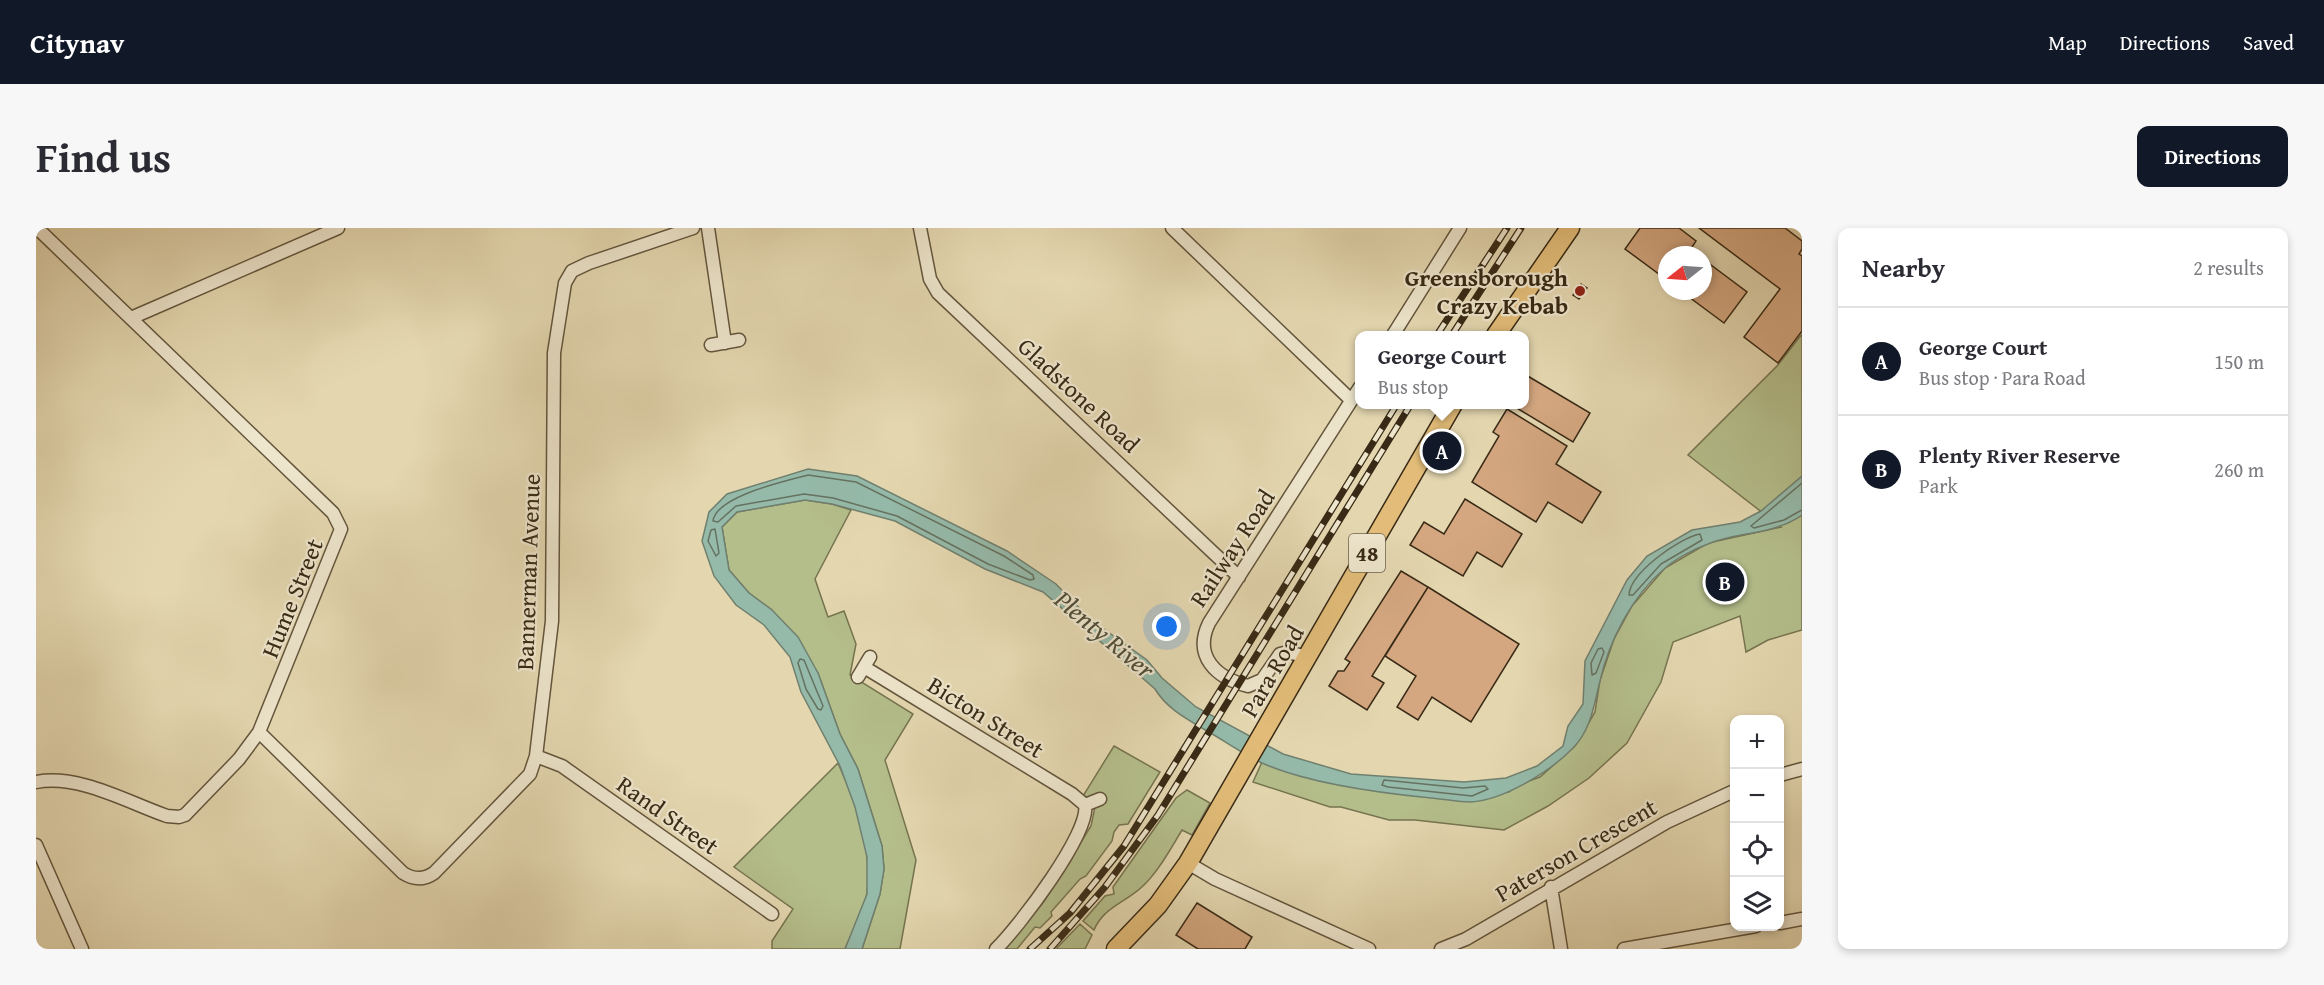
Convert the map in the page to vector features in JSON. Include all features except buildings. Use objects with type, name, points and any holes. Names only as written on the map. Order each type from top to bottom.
[{"type":"main road","points":[[1499,331],[1570,228]]},
{"type":"main road","name":"Para Road","points":[[1116,949],[1158,905],[1188,863],[1451,409]]},
{"type":"street","name":"Hume Street","points":[[36,782],[53,780],[80,784],[167,816],[179,817],[191,809],[239,759],[259,732],[338,542],[340,525],[333,513],[37,228]]},
{"type":"street","points":[[131,318],[338,228]]},
{"type":"street","name":"Bannerman Avenue","points":[[259,732],[403,873],[419,879],[434,873],[530,774],[536,756],[552,621],[554,353],[565,283],[572,271],[589,263],[693,228]]},
{"type":"street","points":[[708,228],[725,343]]},
{"type":"street","name":"Gladstone Road","points":[[920,228],[930,279],[938,293],[1239,577]]},
{"type":"street","points":[[1172,228],[1351,400]]},
{"type":"street","points":[[1395,331],[1460,228]]},
{"type":"street","points":[[711,345],[739,340]]},
{"type":"street","name":"Railway Road","points":[[1307,657],[1288,652],[1280,654],[1262,680],[1248,687],[1222,674],[1207,660],[1203,649],[1206,628],[1355,394]]},
{"type":"street","name":"Bicton Street","points":[[864,667],[1072,794],[1085,805]]},
{"type":"street","name":"Rand Street","points":[[536,756],[562,766],[772,914]]},
{"type":"street","points":[[1784,774],[1802,769]]},
{"type":"street","name":"Paterson Crescent","points":[[1441,949],[1466,939],[1551,887],[1666,822],[1730,793]]},
{"type":"street","points":[[996,949],[1033,906],[1059,866],[1083,826],[1085,805],[1100,799]]},
{"type":"street","points":[[36,845],[82,949]]},
{"type":"street","points":[[1188,863],[1215,879],[1370,949]]},
{"type":"street","points":[[1551,887],[1561,949]]},
{"type":"street","points":[[1784,921],[1802,919]]},
{"type":"street","points":[[1624,949],[1732,931]]},
{"type":"green space","points":[[1802,334],[1802,630],[1768,640],[1746,652],[1740,616],[1673,642],[1661,682],[1627,743],[1589,778],[1548,806],[1504,830],[1415,820],[1389,820],[1341,807],[1330,807],[1253,782],[1262,762],[1322,779],[1415,789],[1509,792],[1518,785],[1540,777],[1575,746],[1595,712],[1600,680],[1614,639],[1632,606],[1665,568],[1708,543],[1781,527],[1688,455],[1777,366]]},
{"type":"green space","points":[[805,500],[832,504],[851,510],[815,579],[828,617],[844,611],[856,644],[850,675],[913,714],[885,760],[916,860],[900,949],[862,949],[880,894],[884,869],[882,846],[858,769],[840,734],[818,673],[772,610],[749,593],[729,570],[722,527],[737,512]]},
{"type":"green space","points":[[1114,746],[1160,772],[1128,824],[1119,825],[1112,841],[1086,876],[1080,879],[1051,912],[1052,916],[1040,928],[1035,927],[1017,949],[1005,949],[1045,900],[1091,826],[1095,807],[1083,796]]},
{"type":"green space","points":[[838,763],[851,793],[865,843],[868,877],[863,907],[845,949],[772,949],[772,941],[793,909],[734,867]]},
{"type":"green space","points":[[1187,790],[1210,803],[1192,835],[1182,830],[1150,878],[1138,890],[1104,915],[1094,930],[1083,921],[1105,896],[1114,894],[1113,887],[1176,798]]},
{"type":"green space","points":[[1080,924],[1092,935],[1085,949],[1056,949]]},
{"type":"water","name":"Plenty River","points":[[808,469],[857,476],[1007,551],[1056,584],[1090,619],[1147,660],[1162,678],[1196,707],[1283,754],[1351,774],[1464,782],[1506,778],[1537,766],[1563,746],[1568,726],[1583,704],[1585,661],[1627,580],[1647,556],[1692,530],[1740,522],[1761,511],[1802,476],[1802,515],[1779,527],[1703,546],[1679,558],[1664,569],[1642,592],[1623,620],[1609,650],[1591,717],[1579,741],[1564,757],[1526,783],[1498,796],[1471,802],[1390,793],[1323,782],[1262,763],[1171,708],[1155,689],[1043,592],[985,569],[895,521],[832,504],[805,500],[737,512],[722,527],[729,570],[749,593],[772,610],[798,637],[818,673],[840,734],[858,769],[882,846],[884,869],[880,894],[862,949],[845,949],[867,894],[867,857],[855,807],[840,766],[801,692],[790,657],[764,625],[736,605],[714,576],[702,541],[709,512],[727,494]]},
{"type":"railway","points":[[1440,331],[1507,228]]},
{"type":"railway","points":[[1455,331],[1521,228]]},
{"type":"railway","points":[[1030,949],[1070,913],[1124,846],[1394,409]]},
{"type":"railway","points":[[1050,949],[1105,887],[1158,815],[1408,409]]},
{"type":"place","name":"Greensborough Crazy Kebab","points":[[1580,291]]},
{"type":"place","name":"George Court","points":[[1442,451]]},
{"type":"place","name":"Plenty River Reserve","points":[[1725,582]]}]
